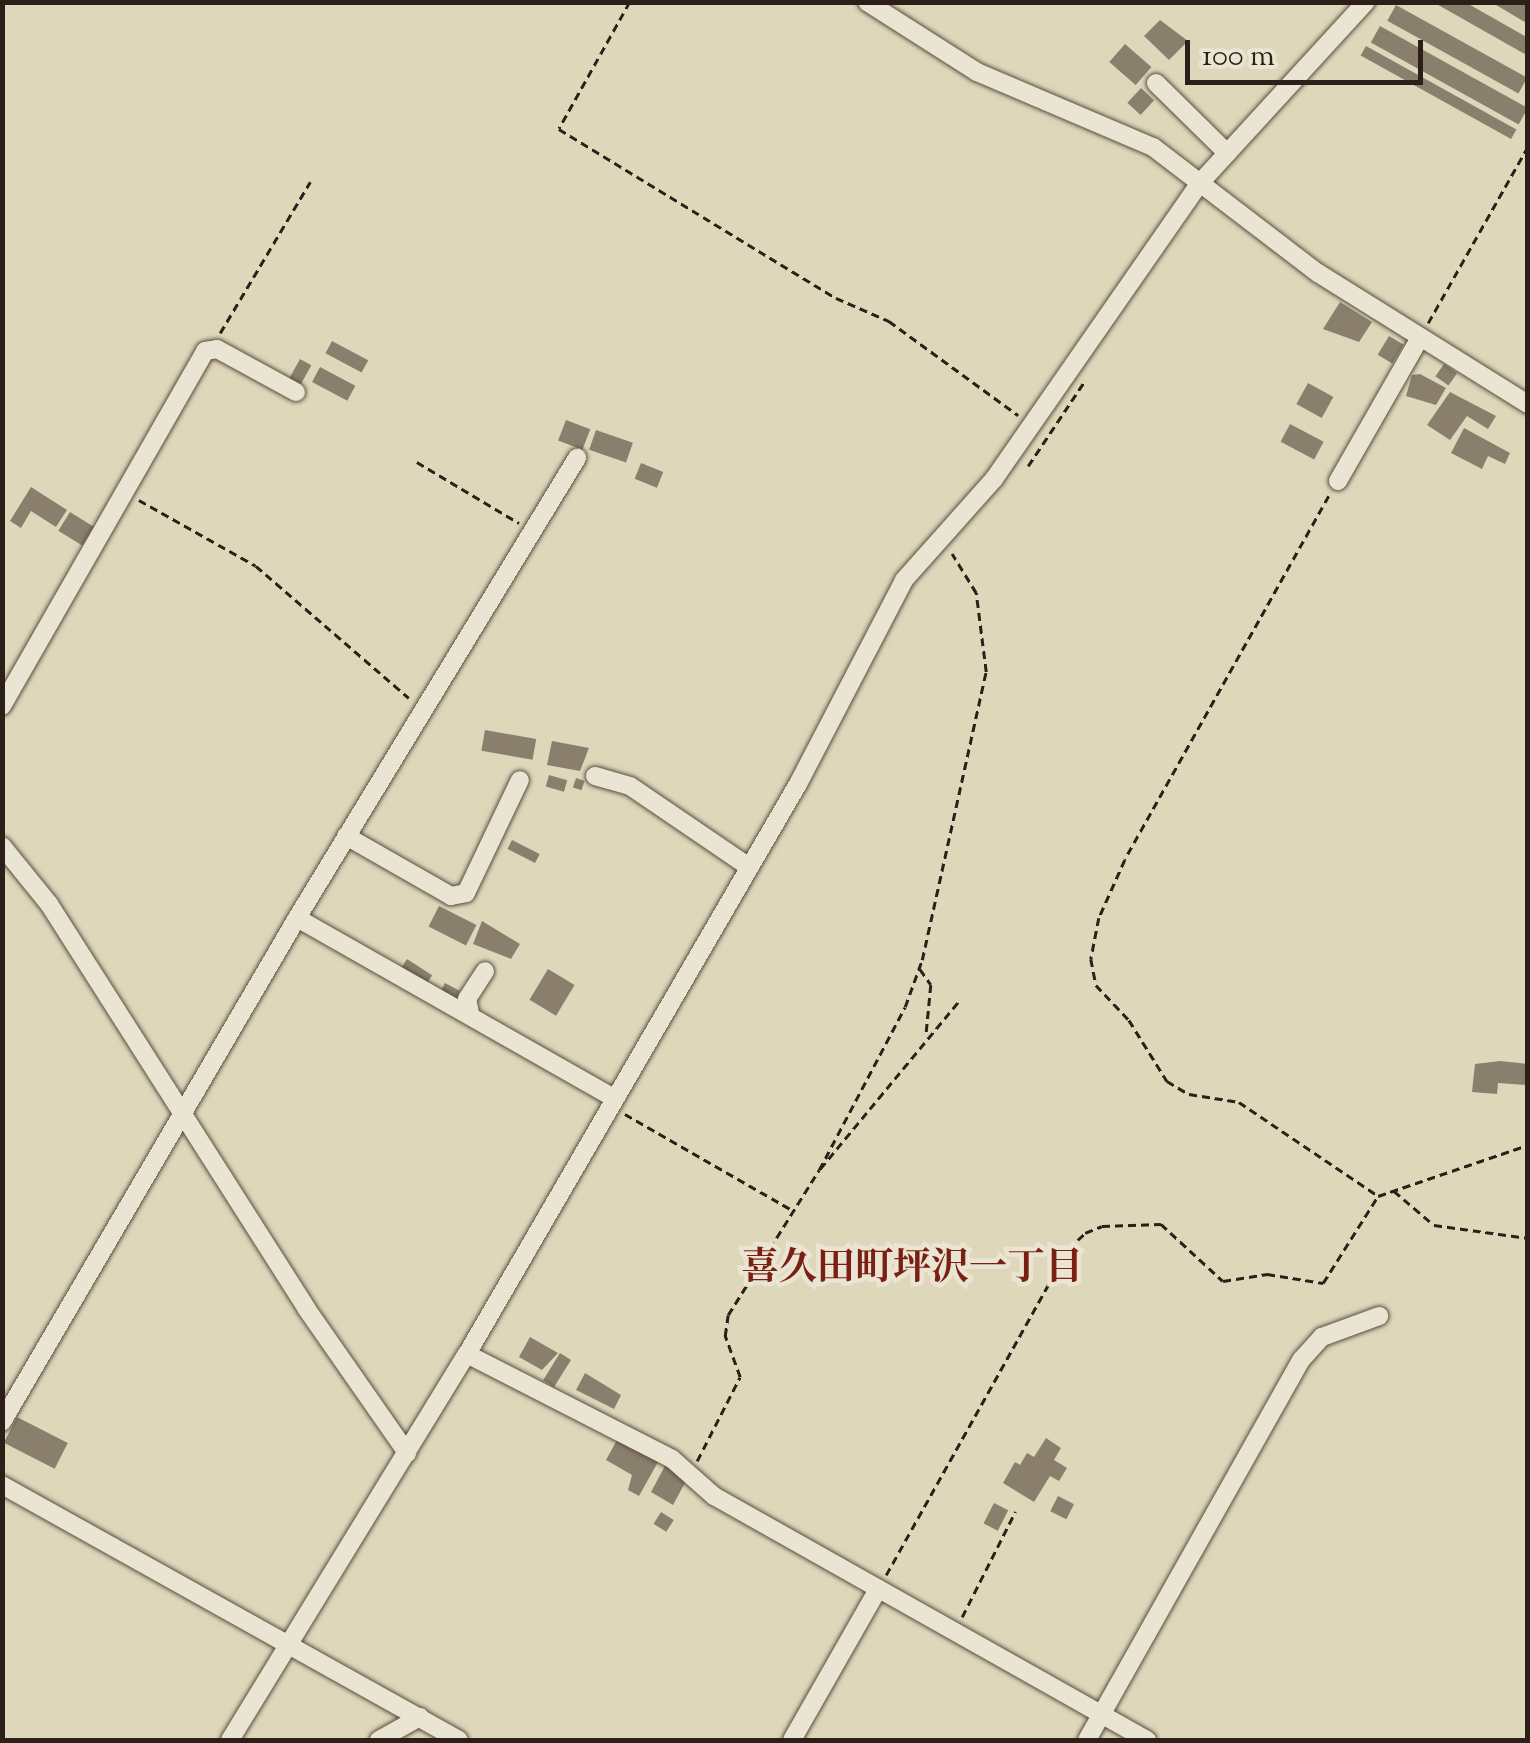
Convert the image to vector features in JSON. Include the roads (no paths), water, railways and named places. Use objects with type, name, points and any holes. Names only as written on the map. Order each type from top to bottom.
[{"type":"street","points":[[866,2],[977,72],[1153,147],[1420,338],[1528,404]]},
{"type":"street","points":[[230,1740],[467,1354],[749,867],[904,580],[1033,426],[1200,184],[1366,2]]},
{"type":"street","points":[[1156,83],[1227,153]]},
{"type":"street","points":[[1338,481],[1420,338]]},
{"type":"street","points":[[2,706],[211,347],[296,392]]},
{"type":"street","points":[[2,1422],[297,918],[577,458]]},
{"type":"street","points":[[595,776],[630,786],[749,867]]},
{"type":"street","points":[[346,836],[452,896],[466,893],[520,780]]},
{"type":"street","points":[[2,846],[49,904],[182,1115],[406,1453]]},
{"type":"street","points":[[297,918],[470,1013],[612,1102]]},
{"type":"street","points":[[470,1013],[467,998],[485,970]]},
{"type":"street","points":[[1087,1740],[1302,1359],[1322,1337],[1379,1316]]},
{"type":"street","points":[[467,1354],[691,1471],[714,1496],[1147,1740]]},
{"type":"street","points":[[2,1485],[288,1650],[305,1652],[459,1740]]},
{"type":"street","points":[[792,1740],[878,1589]]},
{"type":"street","points":[[379,1740],[420,1717]]},
{"type":"district","name":"喜久田町坪沢一丁目","points":[[912,1271]]}]
